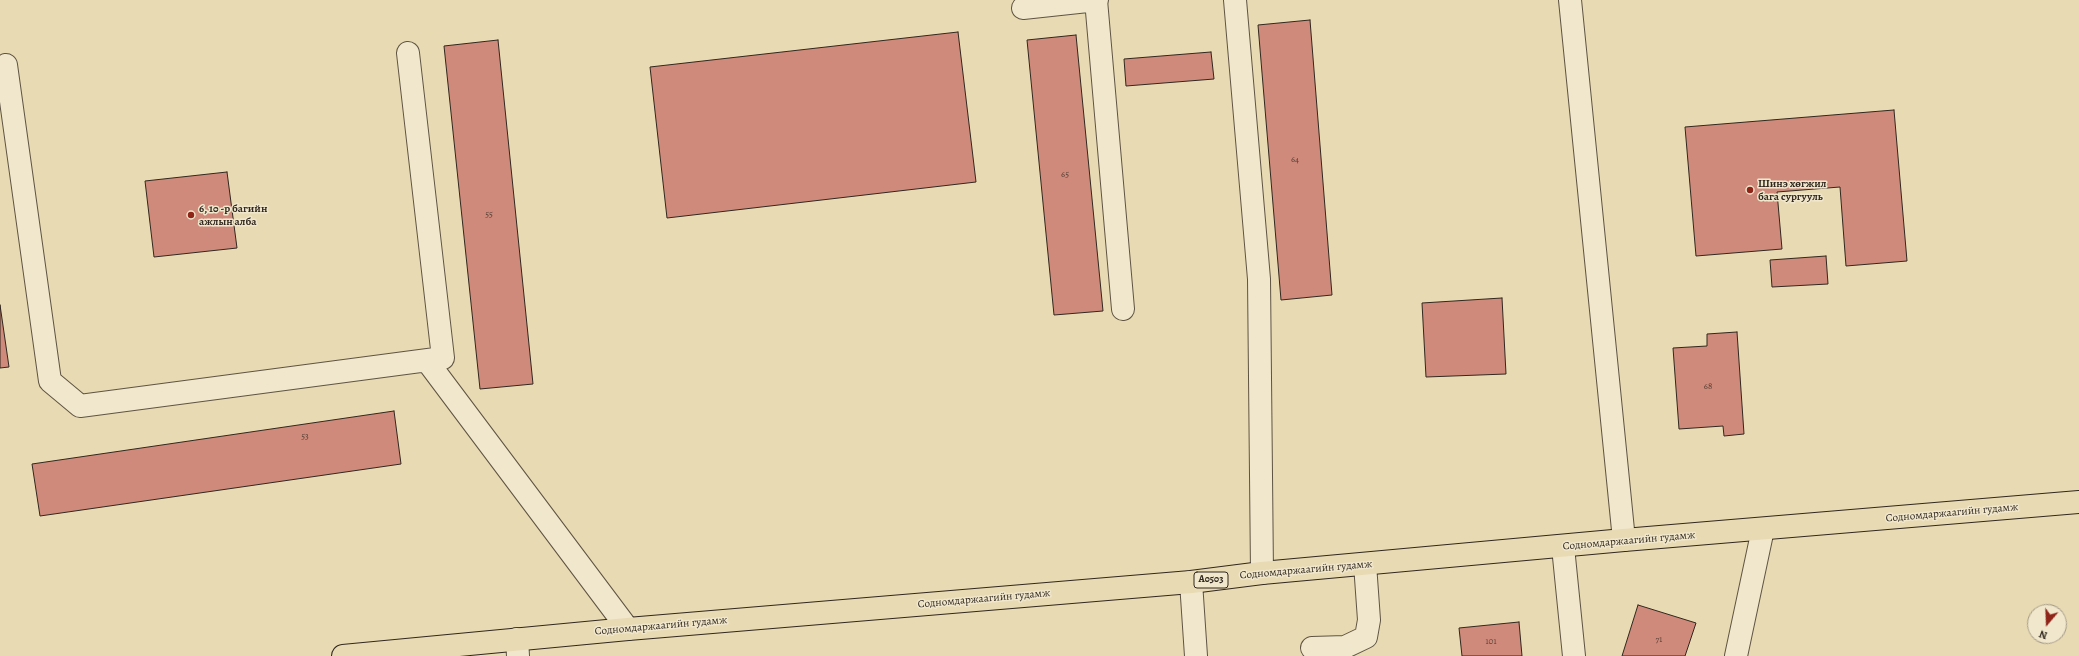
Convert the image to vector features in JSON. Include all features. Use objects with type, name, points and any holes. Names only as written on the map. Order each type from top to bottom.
[{"type":"main road","name":"Содномдаржаагийн гудамж","points":[[343,656],[517,648],[628,629],[1191,582],[1262,573],[1563,547],[1624,540],[2079,502]]},
{"type":"street","points":[[1023,8],[1097,0],[1123,309]]},
{"type":"street","points":[[1235,0],[1259,279],[1262,573]]},
{"type":"street","points":[[1570,0],[1624,540]]},
{"type":"street","points":[[6,65],[50,381],[80,406],[443,358],[408,54]]},
{"type":"street","points":[[427,361],[628,629]]},
{"type":"street","points":[[1736,656],[1763,528]]},
{"type":"street","points":[[1563,547],[1574,656]]},
{"type":"street","points":[[1312,648],[1345,647],[1366,637],[1369,620],[1365,564]]},
{"type":"street","points":[[1191,582],[1196,656]]},
{"type":"street","points":[[1742,626],[1750,656]]},
{"type":"building","points":[[1310,20],[1332,295],[1281,300],[1258,25]]},
{"type":"building","points":[[958,32],[976,182],[667,218],[650,67]]},
{"type":"building","points":[[1076,35],[1103,311],[1054,315],[1027,40]]},
{"type":"building","points":[[498,40],[533,384],[480,389],[444,46]]},
{"type":"building","points":[[1211,52],[1214,79],[1126,86],[1124,59]]},
{"type":"building","name":"Шинэ хөгжил бага сургууль","points":[[1894,110],[1907,261],[1846,266],[1840,187],[1777,192],[1782,249],[1696,256],[1685,127]]},
{"type":"building","name":"6, 10 -р багийн ажлын алба","points":[[227,172],[237,248],[154,257],[145,181]]},
{"type":"building","points":[[1826,256],[1828,284],[1772,287],[1770,260]]},
{"type":"building","points":[[1502,298],[1506,374],[1426,377],[1422,303]]},
{"type":"building","points":[[0,305],[9,367],[0,368]]},
{"type":"building","points":[[1737,332],[1744,434],[1724,436],[1723,426],[1679,429],[1673,348],[1707,346],[1707,334]]},
{"type":"building","points":[[394,411],[401,464],[40,516],[32,464]]},
{"type":"building","points":[[1638,605],[1696,623],[1685,656],[1622,656]]},
{"type":"building","points":[[1519,622],[1522,656],[1462,656],[1459,628]]},
{"type":"place","name":"Шинэ хөгжил бага сургууль","points":[[1750,190]]},
{"type":"place","name":"6, 10 -р багийн ажлын алба","points":[[191,215]]}]
